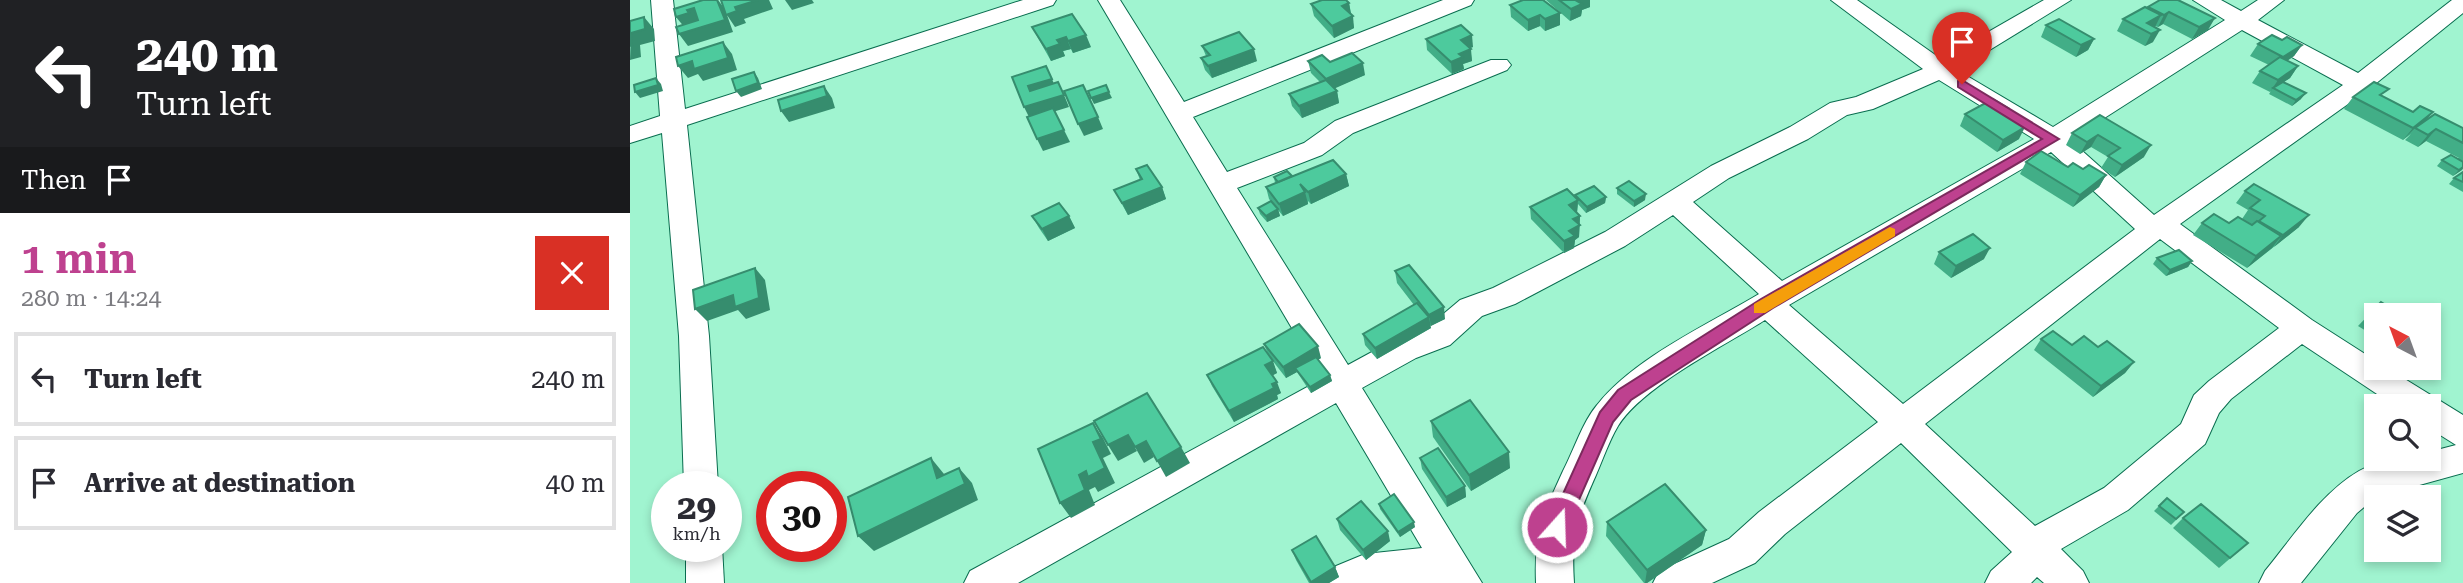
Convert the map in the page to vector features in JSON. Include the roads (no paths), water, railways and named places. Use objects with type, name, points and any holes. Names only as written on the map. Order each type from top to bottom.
[{"type":"street","points":[[662,0],[694,336],[700,471]]},
{"type":"street","points":[[630,135],[1045,0]]},
{"type":"street","points":[[1109,0],[1459,575]]},
{"type":"street","points":[[1178,114],[1463,0]]},
{"type":"street","points":[[1842,0],[1940,70],[2053,139],[2147,224],[2175,233],[2192,246],[2197,254],[2301,328],[2403,394]]},
{"type":"street","points":[[983,583],[1342,383],[1405,349],[1439,335],[1472,308],[1504,296],[1615,239],[1720,172],[1799,133],[1839,109],[1864,103],[1940,70],[2060,0]]},
{"type":"street","points":[[2204,0],[2242,18],[2360,84]]},
{"type":"street","points":[[1555,583],[1553,543],[1562,512],[1606,417],[1625,395],[1656,372],[1773,300],[2053,139],[2273,0]]},
{"type":"street","points":[[1672,583],[1741,551],[1772,523],[2155,228],[2360,84],[2463,2]]},
{"type":"street","points":[[1221,184],[1313,149],[1344,127],[1362,119],[1499,65]]},
{"type":"street","points":[[1675,201],[1773,300],[2070,583]]},
{"type":"street","points":[[2004,583],[2037,553],[2048,537],[2062,527],[2089,517],[2126,491],[2193,434],[2206,405],[2220,390],[2301,328]]},
{"type":"street","points":[[2441,419],[2463,433]]},
{"type":"street","points":[[2278,583],[2346,502],[2372,481],[2463,458]]},
{"type":"street","points":[[704,562],[705,583]]},
{"type":"street","points":[[1337,583],[1348,576],[1392,565],[1459,575]]}]
